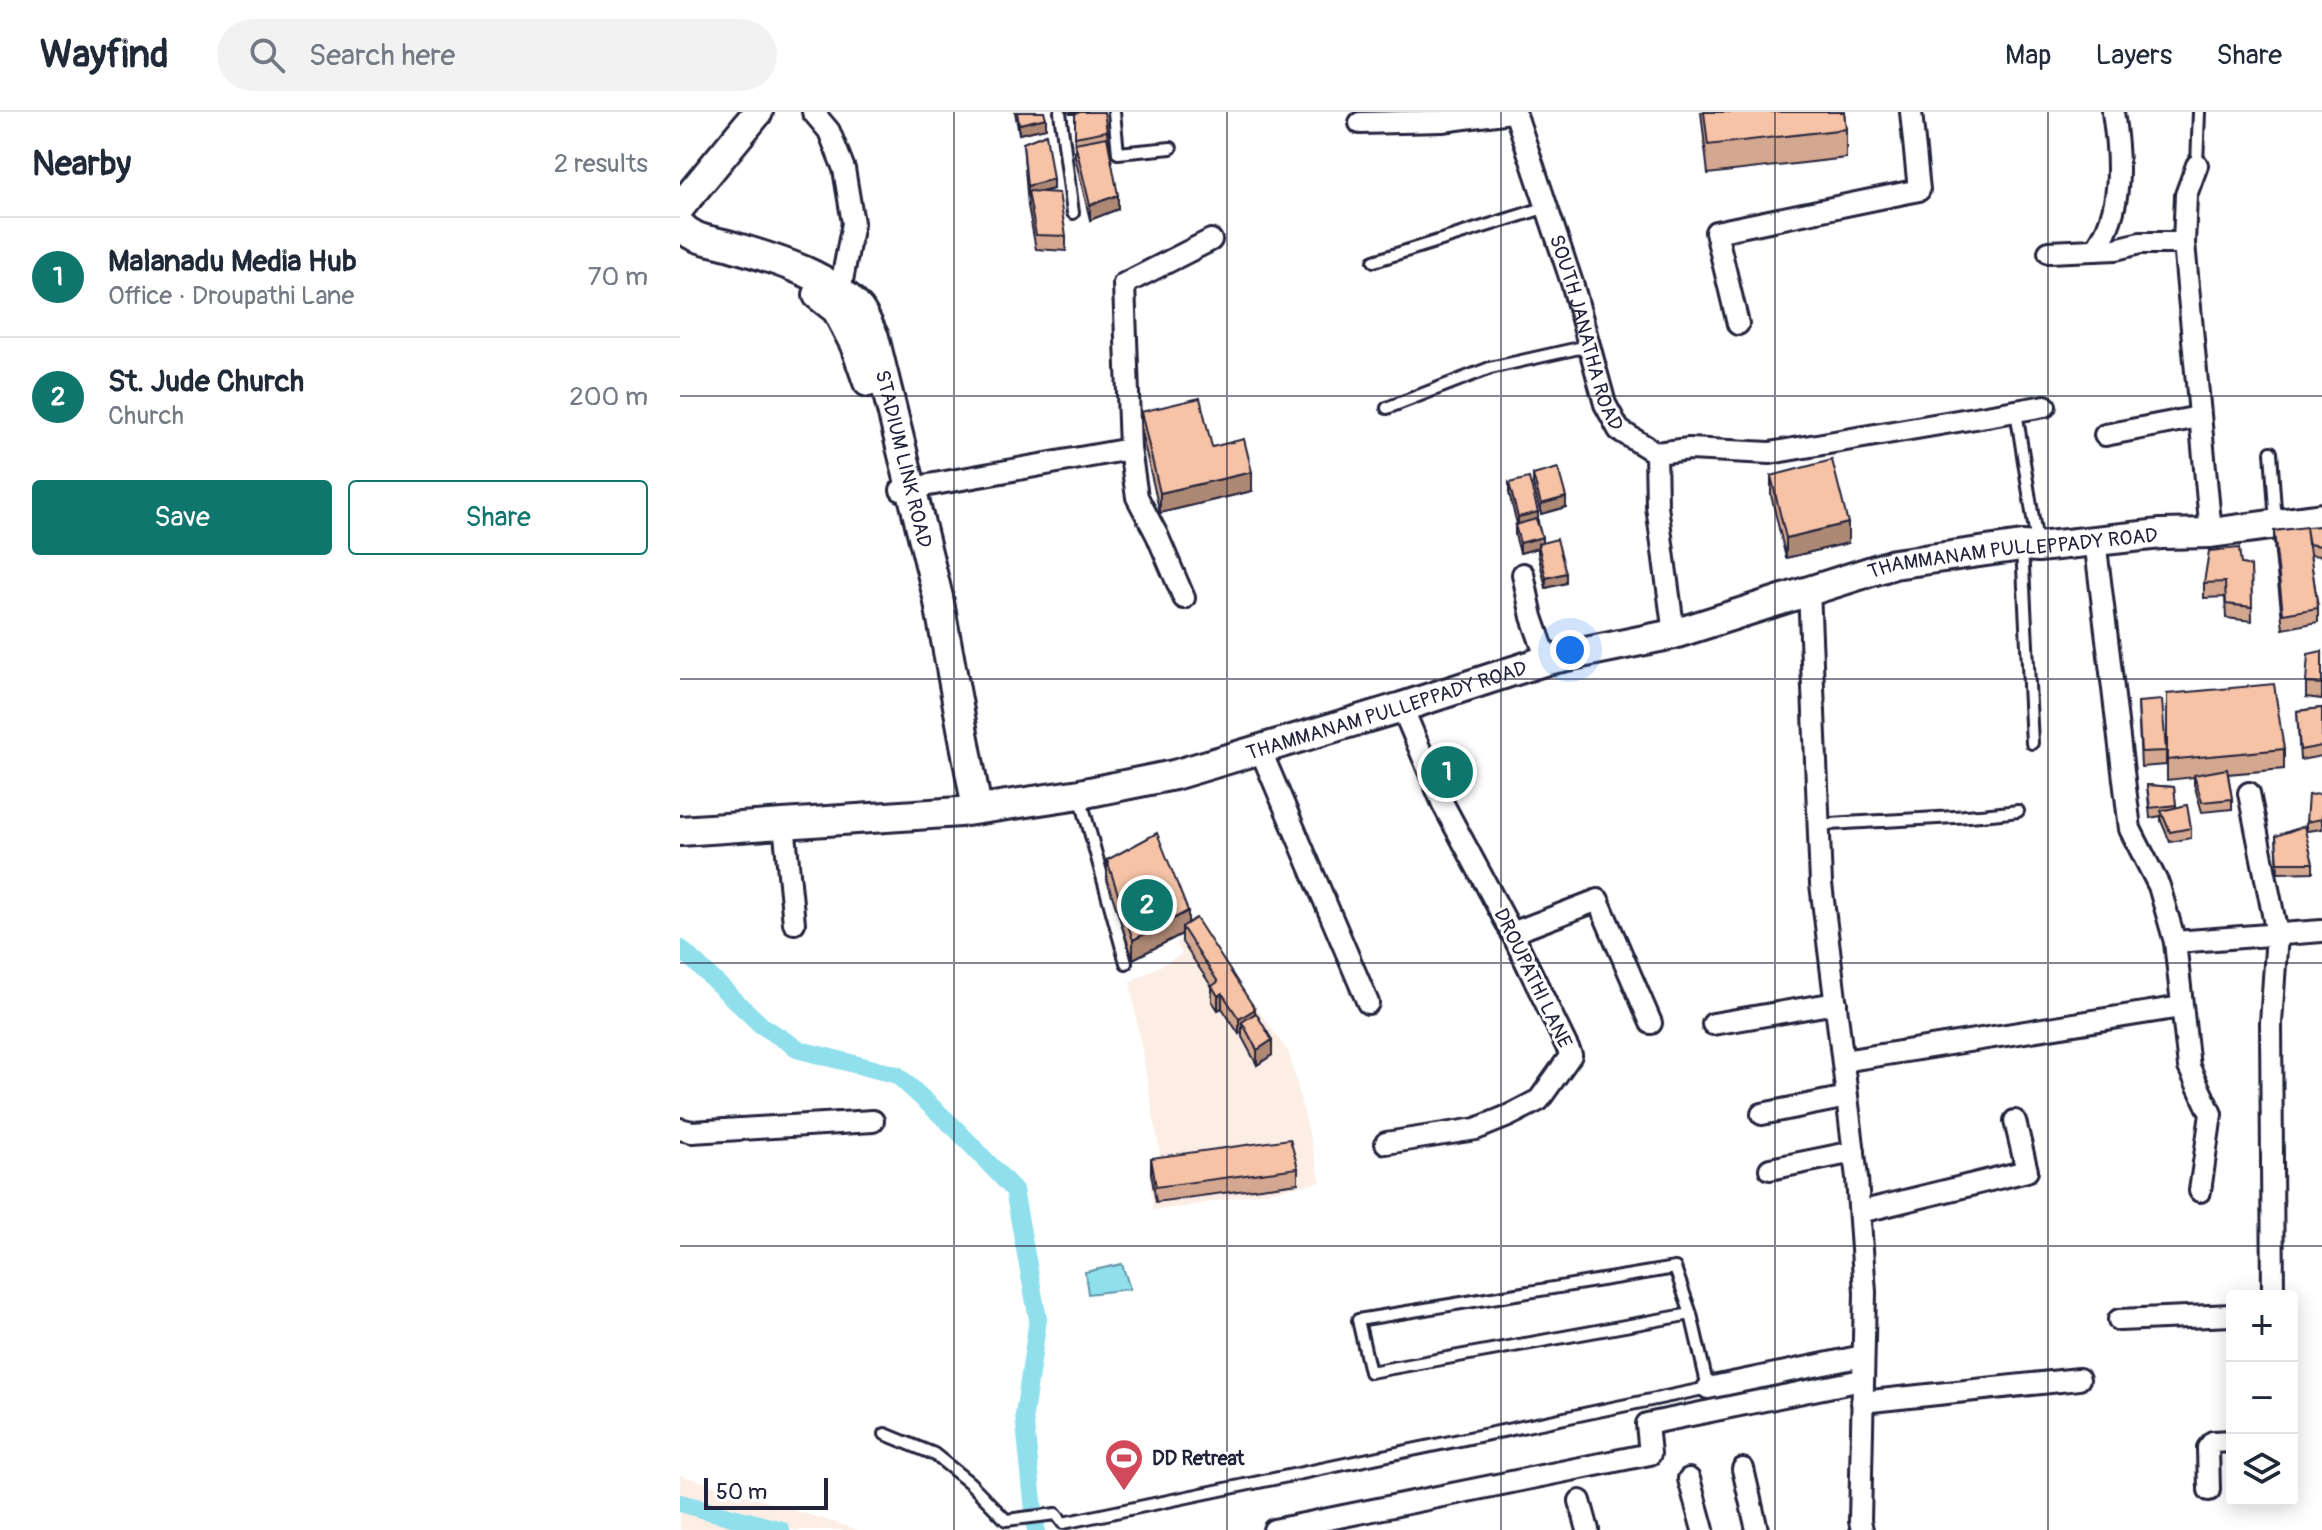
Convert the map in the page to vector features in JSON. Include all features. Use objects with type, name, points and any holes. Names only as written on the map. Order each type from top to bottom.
[{"type":"main road","points":[[680,207],[758,112]]},
{"type":"main road","name":"STADIUM LINK ROAD","points":[[680,225],[694,237],[816,276],[840,291],[861,312],[874,337],[906,490]]},
{"type":"main road","name":"STADIUM LINK ROAD","points":[[680,246],[728,265],[790,281],[814,292],[837,310],[855,345],[906,490],[938,597],[969,811]]},
{"type":"main road","name":"THAMMANAM PULLEPPADY ROAD","points":[[680,831],[969,811],[1080,794],[1174,775],[1547,660],[1674,634],[1894,564],[2030,546],[2161,534],[2211,533],[2322,518]]},
{"type":"street","points":[[813,112],[829,131],[844,169],[853,223],[840,291]]},
{"type":"street","points":[[1360,123],[1442,121],[1513,112]]},
{"type":"street","name":"SOUTH JANATHA ROAD","points":[[1513,112],[1573,286],[1605,404],[1619,430],[1656,453]]},
{"type":"street","points":[[1738,324],[1716,232],[1919,190],[1911,112]]},
{"type":"street","points":[[2095,250],[2105,236],[2114,210],[2119,171],[2113,112]]},
{"type":"street","points":[[2197,165],[2186,195],[2184,243],[2211,533]]},
{"type":"street","points":[[1184,598],[1137,497],[1130,449],[1124,284],[1211,240]]},
{"type":"street","points":[[2049,252],[2116,249],[2140,243],[2184,243]]},
{"type":"street","points":[[1674,634],[1657,506],[1656,453],[1689,449],[1770,453],[2045,406]]},
{"type":"street","points":[[2105,435],[2199,417]]},
{"type":"street","points":[[906,490],[1130,449]]},
{"type":"street","points":[[2095,540],[2130,829],[2159,886],[2175,942],[2189,1067],[2211,1114],[2200,1191]]},
{"type":"street","points":[[1523,574],[1532,617],[1547,660]]},
{"type":"street","points":[[1809,589],[1821,884],[1854,1152],[1865,1292],[1862,1530]]},
{"type":"street","name":"DROUPATHI LANE","points":[[1386,1143],[1476,1129],[1508,1116],[1539,1100],[1571,1055],[1512,933],[1443,804],[1402,707]]},
{"type":"street","points":[[1260,749],[1368,1003]]},
{"type":"street","points":[[2249,793],[2277,934],[2271,1023],[2273,1290]]},
{"type":"street","points":[[784,824],[794,923]]},
{"type":"street","points":[[1512,933],[1598,900],[1651,1023]]},
{"type":"street","points":[[2175,942],[2322,931]]},
{"type":"street","points":[[1713,1024],[1836,1003]]},
{"type":"street","points":[[1843,1061],[2181,1007]]},
{"type":"street","points":[[1762,1114],[1847,1097]]},
{"type":"street","points":[[680,1129],[692,1132],[873,1121]]},
{"type":"street","points":[[1860,1212],[2027,1171],[2015,1121]]},
{"type":"street","points":[[1770,1169],[1854,1152]]},
{"type":"street","points":[[2119,1320],[2226,1315]]},
{"type":"street","points":[[1708,1388],[1863,1356]]},
{"type":"street","points":[[1862,1402],[2079,1379]]},
{"type":"street","points":[[1274,1530],[1650,1454],[1647,1424],[1862,1380]]},
{"type":"street","points":[[2209,1490],[2208,1448],[2213,1442],[2226,1441]]},
{"type":"street","points":[[1743,1469],[1757,1530]]},
{"type":"street","points":[[1689,1479],[1703,1530]]},
{"type":"street","points":[[1580,1501],[1588,1530]]},
{"type":"lane","points":[[1060,112],[1073,213]]},
{"type":"lane","points":[[1114,112],[1118,153],[1171,148]]},
{"type":"lane","points":[[2197,165],[2199,112]]},
{"type":"lane","points":[[1374,261],[1547,207]]},
{"type":"lane","points":[[1387,408],[1490,368],[1579,348],[1590,354]]},
{"type":"lane","points":[[2016,411],[2030,546],[2032,743]]},
{"type":"lane","points":[[2271,452],[2276,525]]},
{"type":"lane","points":[[1080,794],[1126,963]]},
{"type":"lane","points":[[1819,825],[1978,817],[2018,811]]},
{"type":"lane","points":[[885,1434],[934,1454],[970,1483],[1006,1520],[1056,1514],[1063,1523],[1071,1522],[1708,1388],[1691,1314],[1675,1268],[1358,1320],[1370,1372],[1691,1314]]},
{"type":"shaded area","points":[[1198,926],[1289,1053],[1321,1182],[1153,1210],[1149,1169],[1160,1153],[1130,982],[1182,954],[1177,944],[1181,937]]},
{"type":"shaded area","points":[[680,1475],[858,1530],[680,1530]]},
{"type":"water","points":[[1122,1264],[1130,1289],[1088,1294],[1085,1272]]},
{"type":"building","points":[[1017,112],[1044,112],[1046,118],[1019,124]]},
{"type":"building","points":[[1104,112],[1107,131],[1075,137],[1075,114]]},
{"type":"building","points":[[1704,112],[1844,112],[1846,129],[1708,145]]},
{"type":"building","points":[[1046,134],[1053,179],[1027,186],[1023,143]]},
{"type":"building","points":[[1107,137],[1118,195],[1090,205],[1075,143]]},
{"type":"building","points":[[1028,191],[1059,193],[1066,236],[1036,235]]},
{"type":"building","points":[[1200,398],[1212,447],[1244,439],[1252,472],[1160,493],[1141,412]]},
{"type":"building","points":[[1832,460],[1848,523],[1786,538],[1771,476]]},
{"type":"building","points":[[1558,468],[1566,497],[1541,504],[1533,475]]},
{"type":"building","points":[[1529,478],[1538,512],[1518,517],[1509,483]]},
{"type":"building","points":[[1536,519],[1542,537],[1520,543],[1515,525]]},
{"type":"building","points":[[2322,526],[2322,546],[2308,544],[2306,527]]},
{"type":"building","points":[[2306,527],[2318,608],[2283,614],[2274,531]]},
{"type":"building","points":[[1557,539],[1566,573],[1546,578],[1538,544]]},
{"type":"building","points":[[2239,548],[2241,564],[2251,566],[2252,607],[2226,604],[2225,582],[2204,583],[2209,551]]},
{"type":"building","points":[[2322,651],[2322,684],[2306,683],[2308,654]]},
{"type":"building","points":[[2274,684],[2284,749],[2167,760],[2167,694]]},
{"type":"building","points":[[2162,700],[2166,751],[2141,752],[2138,702]]},
{"type":"building","points":[[2322,708],[2322,746],[2300,750],[2297,711]]},
{"type":"building","points":[[2227,769],[2232,799],[2202,802],[2194,775]]},
{"type":"building","points":[[2147,785],[2174,787],[2176,805],[2150,808]]},
{"type":"building","points":[[2322,794],[2322,819],[2306,822],[2308,795]]},
{"type":"building","points":[[2187,805],[2191,828],[2170,832],[2161,811]]},
{"type":"building","points":[[2304,826],[2313,863],[2278,863],[2276,836]]},
{"type":"building","points":[[1157,833],[1188,911],[1133,940],[1107,860]]},
{"type":"building","points":[[1196,918],[1255,1009],[1239,1019],[1222,993],[1218,996],[1212,986],[1218,982],[1182,927]]},
{"type":"building","points":[[1256,1013],[1272,1040],[1257,1050],[1242,1022]]},
{"type":"building","points":[[1290,1139],[1298,1168],[1156,1187],[1151,1158]]},
{"type":"waterway","points":[[680,948],[761,1025],[800,1050],[897,1075],[956,1129],[1014,1190],[1038,1319],[1024,1415],[1036,1530]]},
{"type":"waterway","points":[[680,1503],[781,1530]]},
{"type":"place","name":"Malanadu Media Hub","points":[[1447,772]]},
{"type":"place","name":"St. Jude Church","points":[[1147,905]]},
{"type":"place","name":"DD Retreat","points":[[1124,1492]]}]
